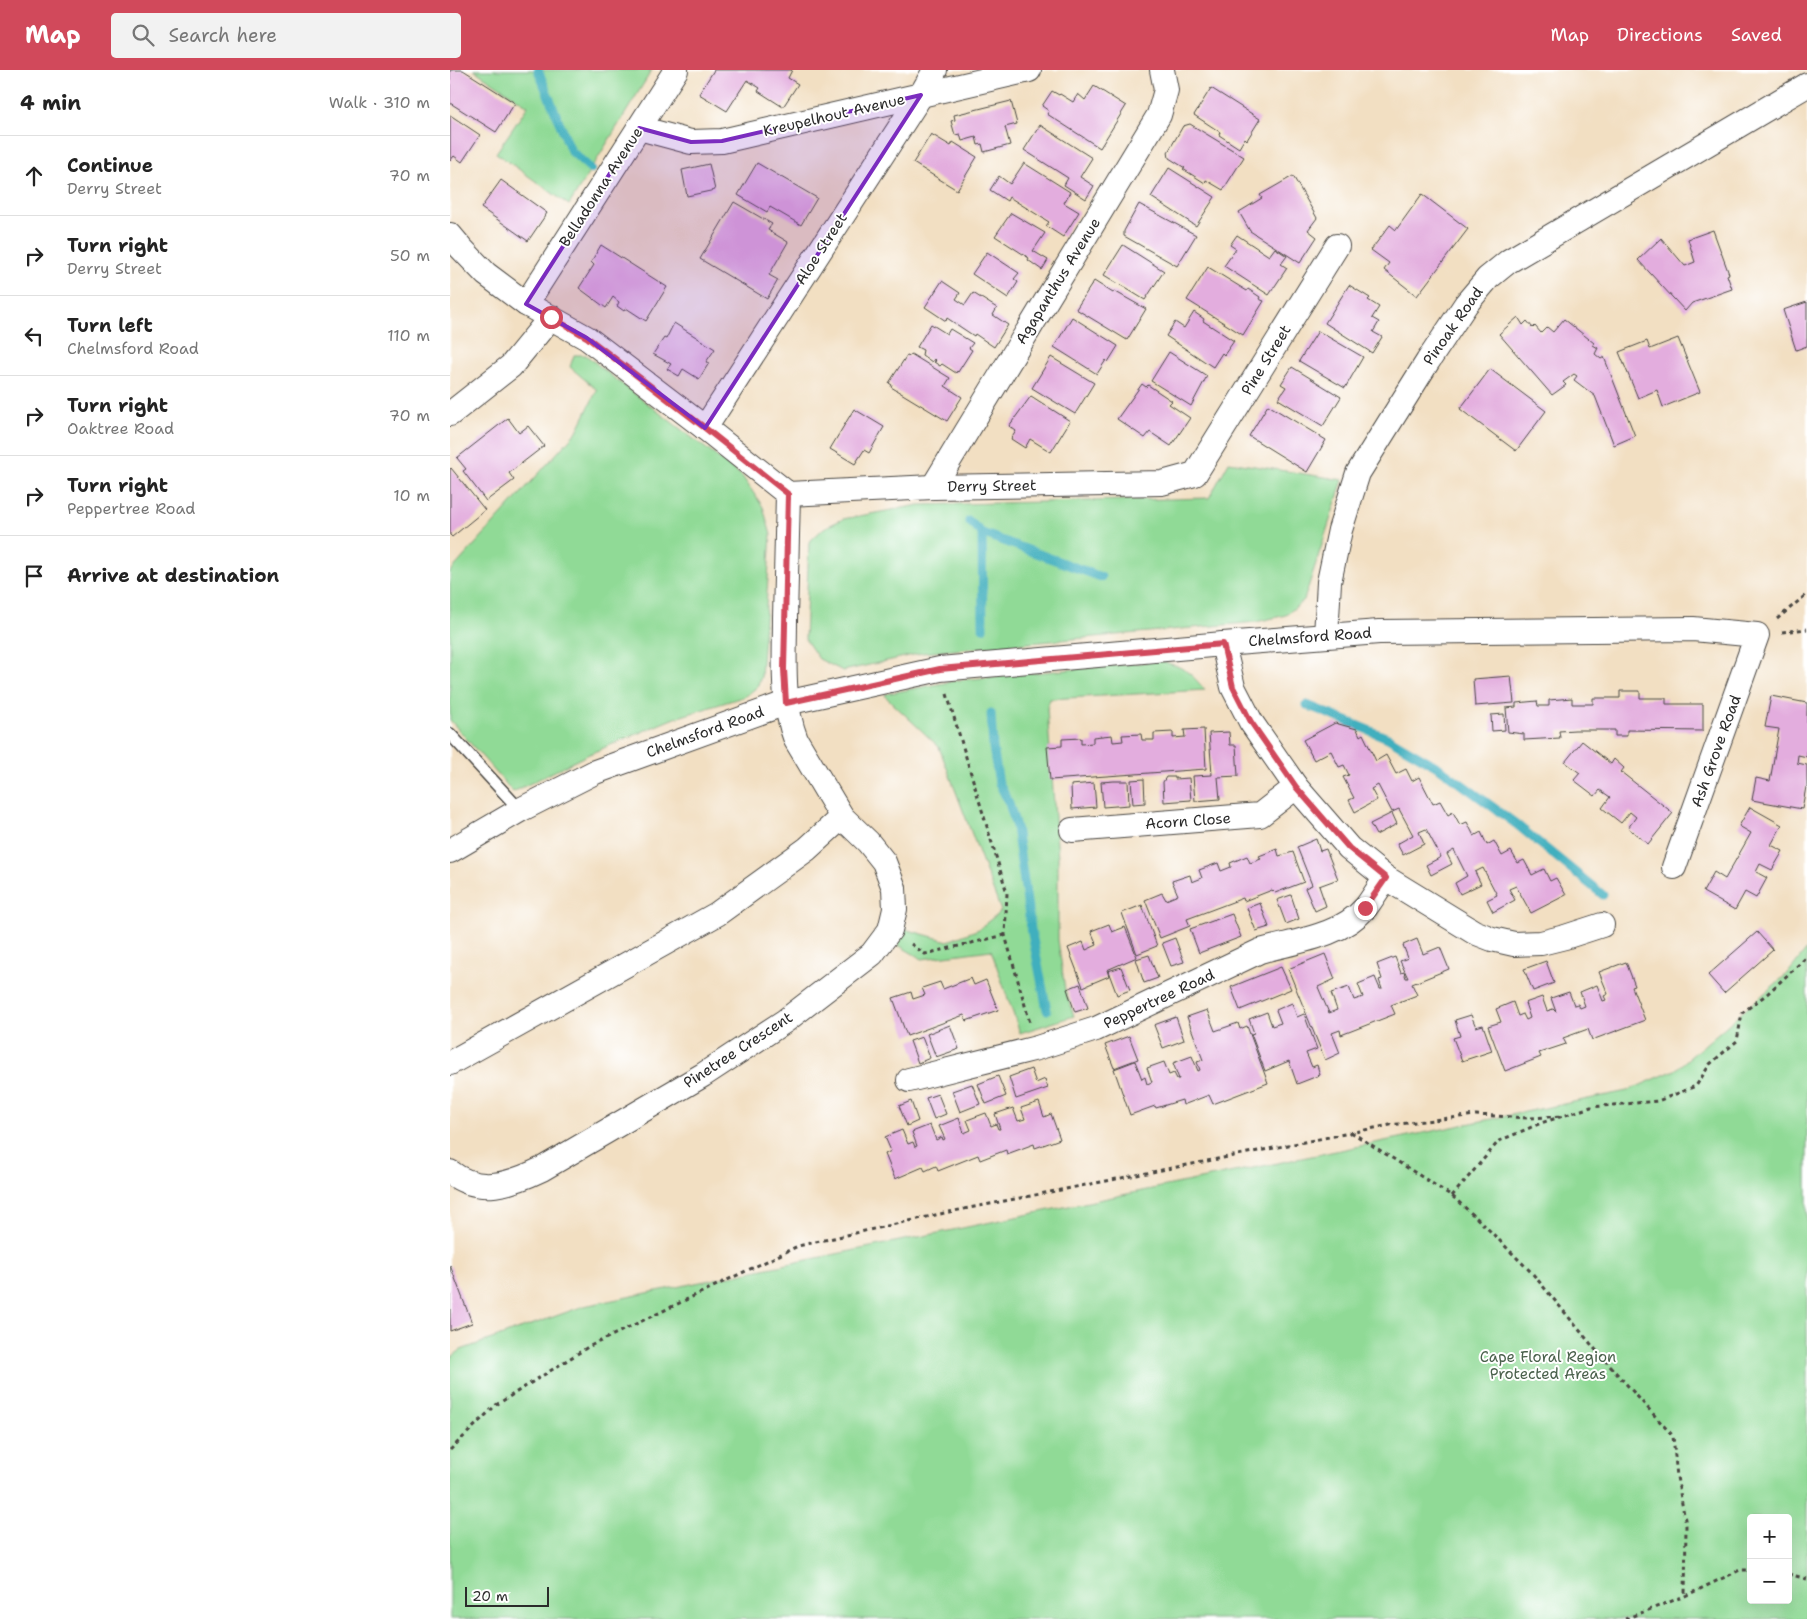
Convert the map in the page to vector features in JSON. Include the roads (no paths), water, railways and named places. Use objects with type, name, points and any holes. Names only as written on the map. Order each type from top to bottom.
[{"type":"street","name":"Belladonna Avenue","points":[[526,304],[676,70]]},
{"type":"street","name":"Aloe Street","points":[[705,428],[921,95],[935,70]]},
{"type":"street","name":"Kreupelhout Avenue","points":[[639,128],[691,142],[722,141],[1029,70]]},
{"type":"street","name":"Agapanthus Avenue","points":[[933,487],[1159,115],[1166,90],[1162,70]]},
{"type":"street","name":"Pinoak Road","points":[[1326,636],[1329,582],[1340,530],[1358,474],[1428,361],[1466,304],[1488,278],[1510,261],[1807,85]]},
{"type":"street","points":[[450,235],[486,274],[526,304],[588,338],[788,494],[784,669],[786,703]]},
{"type":"street","name":"Pine Street","points":[[1195,474],[1336,246]]},
{"type":"street","points":[[450,414],[511,366],[551,317]]},
{"type":"street","name":"Derry Street","points":[[788,494],[933,487],[1162,483],[1195,474]]},
{"type":"street","name":"Chelmsford Road","points":[[450,850],[520,810],[595,772],[786,703],[940,669],[1378,632],[1693,629],[1756,635]]},
{"type":"street","name":"Ash Grove Road","points":[[1674,867],[1756,635]]},
{"type":"street","points":[[1223,644],[1233,687],[1251,722],[1296,787],[1349,848],[1386,878],[1474,932],[1499,941],[1514,944],[1541,943],[1602,925]]},
{"type":"street","name":"Pinetree Crescent","points":[[450,1172],[461,1181],[478,1186],[501,1184],[522,1179],[542,1169],[703,1075],[785,1021],[872,954],[890,930],[895,909],[894,888],[884,862],[868,842],[842,816],[796,740],[786,703]]},
{"type":"street","name":"Acorn Close","points":[[1072,830],[1260,815],[1296,787]]},
{"type":"street","points":[[450,1062],[717,914],[807,849],[842,816]]},
{"type":"street","name":"Peppertree Road","points":[[909,1080],[1037,1048],[1096,1029],[1260,951],[1310,940],[1330,932],[1365,908],[1386,878]]},
{"type":"lane","points":[[450,734],[520,810]]},
{"type":"waterway","points":[[538,70],[571,151],[591,169]]},
{"type":"waterway","points":[[969,521],[982,533],[1101,577]]},
{"type":"waterway","points":[[982,533],[983,628]]},
{"type":"waterway","points":[[1307,705],[1388,738],[1441,769],[1516,824],[1603,895]]},
{"type":"waterway","points":[[991,713],[993,748],[999,783],[1009,803],[1016,827],[1031,929],[1047,1010]]},
{"type":"park label","name":"Cape Floral Region Protected Areas","points":[[1548,1366]]}]
